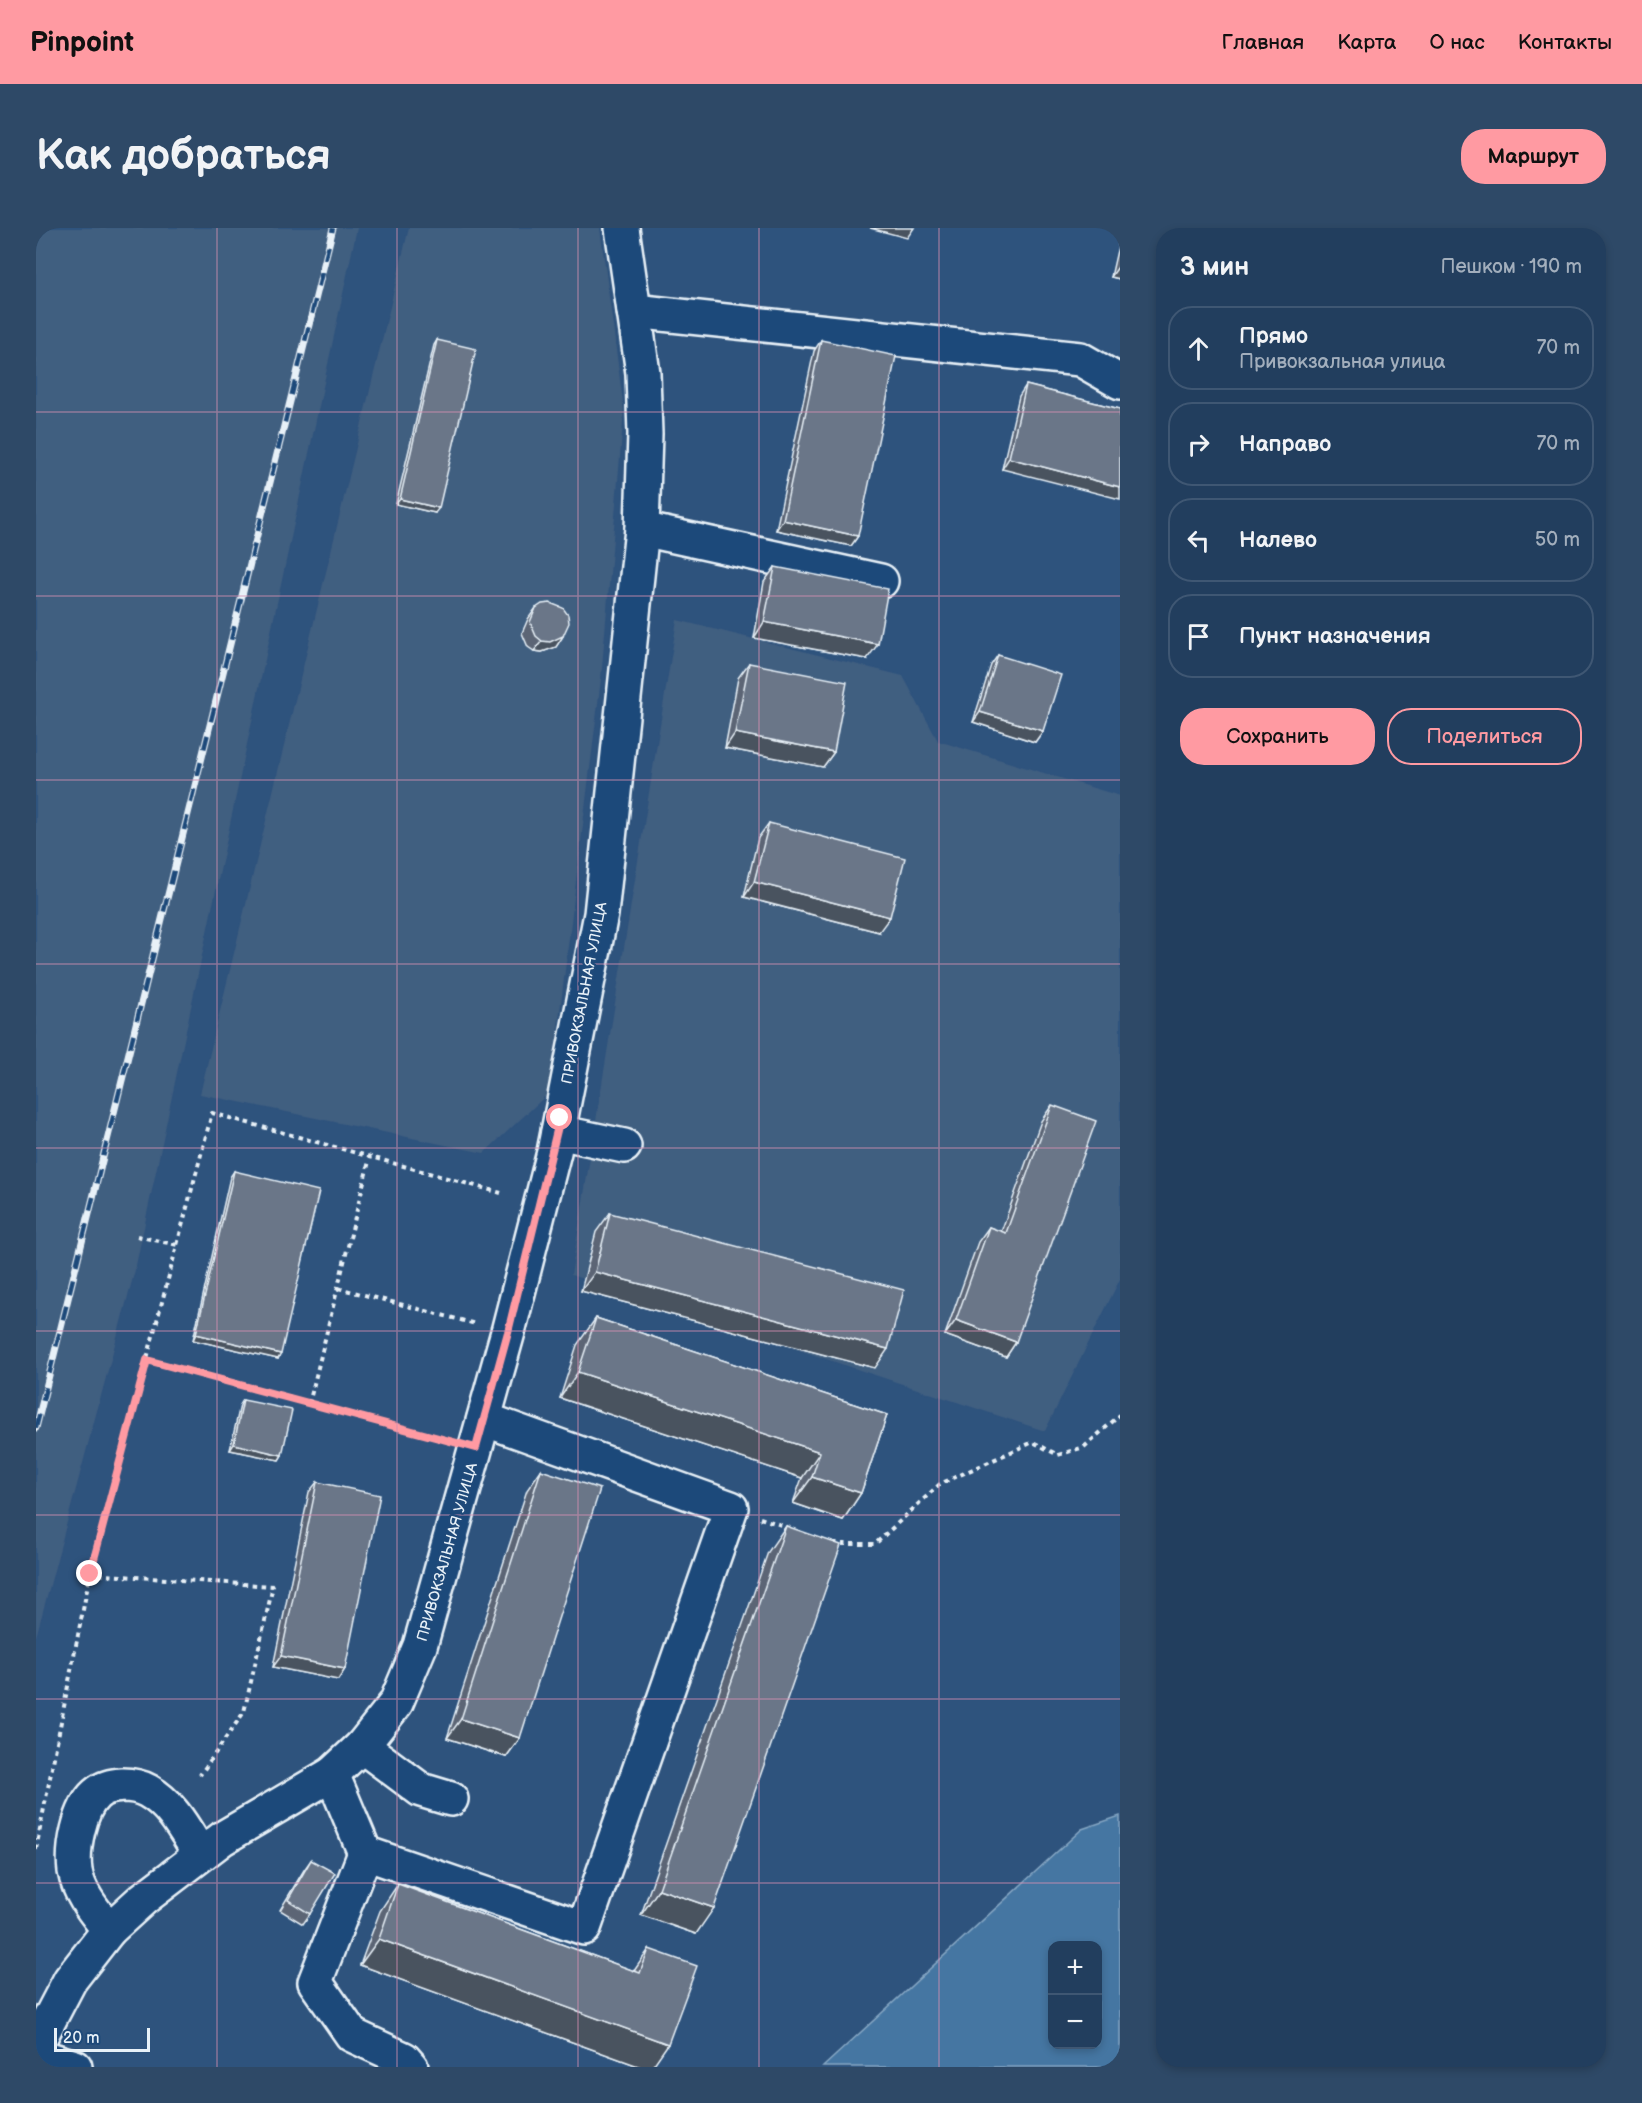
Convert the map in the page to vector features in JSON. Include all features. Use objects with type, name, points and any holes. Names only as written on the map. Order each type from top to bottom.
[{"type":"main road","name":"ПРИВОКЗАЛЬНАЯ УЛИЦА","points":[[36,2045],[70,1980],[109,1930],[143,1899],[200,1854],[332,1774],[362,1746],[396,1703],[420,1646],[508,1332],[558,1132],[601,914],[642,529],[645,434],[643,373],[622,228]]},
{"type":"main road","points":[[634,311],[1080,359],[1120,382]]},
{"type":"main road","points":[[642,529],[881,581]]},
{"type":"main road","points":[[558,1132],[624,1146]]},
{"type":"main road","points":[[365,1853],[584,1928],[731,1508],[480,1434]]},
{"type":"main road","points":[[362,1746],[421,1790],[451,1799]]},
{"type":"main road","points":[[332,1774],[365,1853],[315,1982],[352,2035],[404,2059],[411,2067]]},
{"type":"main road","points":[[109,1930],[87,1902],[75,1871],[75,1842],[83,1813],[96,1794],[109,1786],[127,1785],[147,1791],[171,1809],[200,1854]]},
{"type":"main road","points":[[36,2055],[75,2067]]},
{"type":"path","points":[[36,1849],[90,1574],[212,1113],[501,1193]]},
{"type":"path","points":[[309,1404],[370,1157]]},
{"type":"path","points":[[137,1236],[177,1245]]},
{"type":"path","points":[[338,1288],[508,1332]]},
{"type":"path","points":[[147,1360],[309,1404],[480,1434]]},
{"type":"path","points":[[824,1540],[834,1544],[875,1544],[940,1484],[1033,1442],[1058,1455],[1084,1447],[1120,1415]]},
{"type":"path","points":[[731,1508],[793,1529]]},
{"type":"path","points":[[90,1574],[273,1586],[244,1712],[200,1775]]},
{"type":"shaded area","points":[[36,228],[357,228],[135,1270],[36,1637]]},
{"type":"shaded area","points":[[409,228],[600,228],[624,410],[601,679],[550,1092],[484,1153],[200,1094]]},
{"type":"shaded area","points":[[677,620],[903,676],[938,741],[1120,796],[1120,1279],[1045,1431],[571,1275]]},
{"type":"shaded area","points":[[1120,1816],[1120,2067],[823,2067],[1082,1829]]},
{"type":"building","points":[[437,340],[476,349],[439,508],[400,499]]},
{"type":"building","points":[[821,340],[896,356],[858,536],[783,520]]},
{"type":"building","points":[[1026,385],[1120,409],[1120,487],[1009,458]]},
{"type":"building","points":[[775,567],[888,589],[878,644],[764,622]]},
{"type":"building","points":[[550,603],[563,608],[568,615],[569,623],[563,636],[550,642],[542,641],[536,636],[530,622],[536,608]]},
{"type":"building","points":[[998,655],[1061,675],[1043,731],[980,712]]},
{"type":"building","points":[[749,663],[847,682],[834,752],[735,733]]},
{"type":"building","points":[[769,823],[905,858],[890,917],[754,882]]},
{"type":"building","points":[[1052,1105],[1096,1121],[1016,1342],[956,1320],[989,1227],[1006,1233]]},
{"type":"building","points":[[234,1171],[319,1191],[281,1354],[196,1334]]},
{"type":"building","points":[[610,1213],[904,1290],[888,1349],[595,1272]]},
{"type":"building","points":[[596,1318],[887,1415],[861,1493],[812,1477],[820,1452],[578,1372]]},
{"type":"building","points":[[243,1400],[292,1410],[282,1455],[234,1444]]},
{"type":"building","points":[[541,1470],[600,1489],[520,1738],[461,1719]]},
{"type":"building","points":[[317,1482],[380,1495],[345,1669],[281,1656]]},
{"type":"building","points":[[786,1526],[841,1545],[714,1908],[659,1889]]},
{"type":"building","points":[[311,1860],[335,1873],[310,1914],[288,1900]]},
{"type":"building","points":[[398,1884],[640,1973],[649,1949],[697,1966],[668,2044],[379,1939]]},
{"type":"railway","points":[[36,1428],[333,228]]},
{"type":"route","points":[[90,1574],[147,1360],[476,1448],[554,1152],[560,1118]]}]
